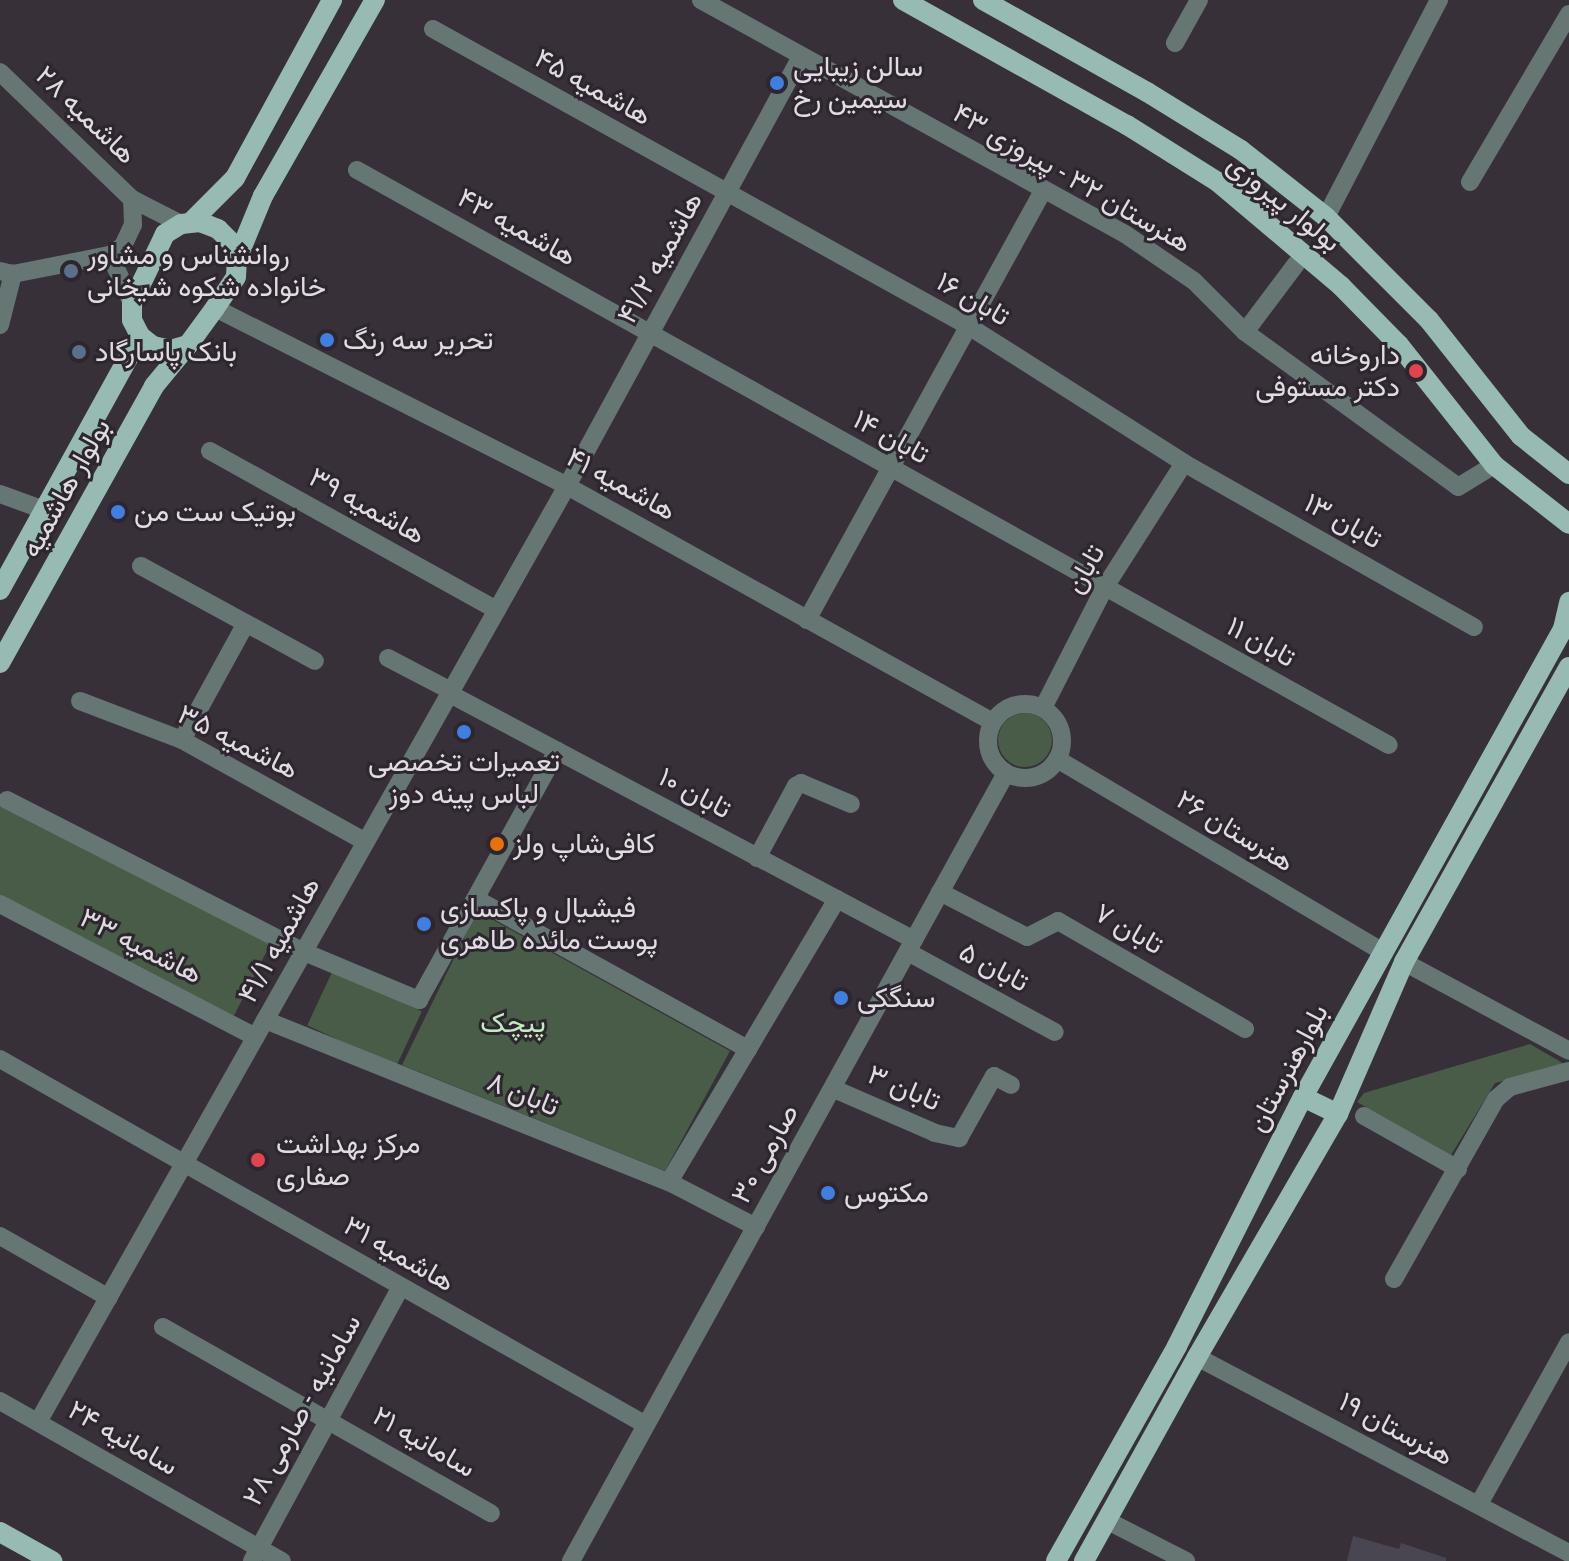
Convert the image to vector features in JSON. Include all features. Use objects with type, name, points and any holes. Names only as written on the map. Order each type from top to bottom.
[{"type":"main road","points":[[332,0],[235,178],[186,223],[165,234],[132,303],[132,320],[140,336],[162,348],[188,345],[236,277],[237,259],[263,196],[375,0]]},
{"type":"main road","name":"بولوار پیروزی","points":[[903,0],[1127,125],[1218,182],[1305,252],[1399,345],[1494,465],[1569,524]]},
{"type":"main road","name":"بولوار پیروزی","points":[[983,0],[1147,92],[1241,150],[1326,217],[1429,320],[1521,436],[1569,474]]},
{"type":"main road","points":[[186,223],[218,229],[231,242],[237,259]]},
{"type":"main road","name":"بولوار هاشمیه","points":[[0,590],[140,336]]},
{"type":"main road","name":"بولوار هاشمیه","points":[[0,663],[154,386],[188,345]]},
{"type":"main road","name":"بلوارهنرستان","points":[[1056,1561],[1177,1346],[1303,1097],[1563,629],[1569,602]]},
{"type":"main road","name":"بلوارهنرستان","points":[[1084,1561],[1197,1357],[1338,1114],[1404,962],[1569,667]]},
{"type":"main road","points":[[1303,1097],[1338,1114]]},
{"type":"main road","points":[[0,1532],[52,1561]]},
{"type":"street","name":"هنرستان ۳۲ - پیروزی ۴۳","points":[[701,0],[1125,234],[1194,281],[1245,332],[1458,487],[1494,465]]},
{"type":"street","points":[[1175,43],[1199,0]]},
{"type":"street","points":[[1326,217],[1439,0]]},
{"type":"street","points":[[1470,182],[1569,14]]},
{"type":"street","name":"هاشمیه ۴۵","points":[[433,29],[726,195]]},
{"type":"street","name":"هاشمیه ۴۱/۲","points":[[567,486],[801,57]]},
{"type":"street","name":"هاشمیه ۲۸","points":[[0,72],[132,199],[186,223]]},
{"type":"street","name":"هاشمیه ۴۳","points":[[357,170],[650,334]]},
{"type":"street","points":[[807,620],[1043,190]]},
{"type":"street","name":"تابان ۱۶","points":[[726,195],[970,327],[1184,463]]},
{"type":"street","name":"هاشمیه ۲۸","points":[[110,255],[123,246],[133,225],[132,199]]},
{"type":"street","points":[[0,325],[7,273],[110,255],[132,303]]},
{"type":"street","points":[[1245,332],[1296,264]]},
{"type":"street","name":"هاشمیه ۴۱","points":[[215,308],[567,486],[992,722]]},
{"type":"street","name":"تابان ۱۴","points":[[650,334],[1105,587]]},
{"type":"street","name":"هاشمیه ۳۹","points":[[210,451],[497,610]]},
{"type":"street","name":"تابان","points":[[1043,708],[1105,587],[1184,463]]},
{"type":"street","name":"تابان ۱۳","points":[[1184,463],[1474,627]]},
{"type":"street","name":"هاشمیه ۴۱/۱","points":[[38,1422],[567,486]]},
{"type":"street","points":[[0,494],[44,510]]},
{"type":"street","points":[[141,566],[315,661]]},
{"type":"street","name":"تابان ۱۱","points":[[1105,587],[1389,745]]},
{"type":"street","points":[[182,740],[246,623]]},
{"type":"street","name":"تابان ۱۰","points":[[388,658],[837,899],[911,946]]},
{"type":"street","name":"هاشمیه ۳۵","points":[[80,701],[182,740],[366,842]]},
{"type":"street","points":[[1015,705],[1043,708],[1061,730],[1057,759],[1035,776],[1006,773],[988,751],[992,722],[1015,705]]},
{"type":"street","points":[[7,800],[304,952],[419,1000],[557,751]]},
{"type":"street","name":"هنرستان ۲۶","points":[[1057,759],[1383,952]]},
{"type":"street","name":"صارمی ۳۰","points":[[571,1561],[1006,773]]},
{"type":"street","points":[[757,858],[796,786],[801,783],[851,804]]},
{"type":"street","name":"تابان ۷","points":[[940,892],[1027,937],[1058,921],[1245,1029]]},
{"type":"street","points":[[476,899],[748,1049]]},
{"type":"street","points":[[669,1182],[837,899]]},
{"type":"street","name":"هاشمیه ۳۳","points":[[0,904],[256,1037]]},
{"type":"street","name":"تابان ۵","points":[[911,946],[1055,1032]]},
{"type":"street","points":[[1404,962],[1569,1051]]},
{"type":"street","name":"تابان ۸","points":[[265,1020],[669,1182],[756,1227]]},
{"type":"street","name":"هاشمیه ۳۱","points":[[0,1059],[646,1425]]},
{"type":"street","points":[[1394,1279],[1501,1093],[1510,1087],[1569,1071]]},
{"type":"street","name":"تابان ۳","points":[[834,1089],[935,1133],[959,1138],[994,1076],[1011,1085]]},
{"type":"street","points":[[1364,1116],[1458,1169]]},
{"type":"street","points":[[0,1236],[109,1298]]},
{"type":"street","name":"سامانیه - صارمی ۲۸","points":[[256,1554],[401,1287]]},
{"type":"street","name":"سامانیه ۲۱","points":[[163,1327],[491,1513]]},
{"type":"street","points":[[1479,1504],[1561,1374],[1569,1342]]},
{"type":"street","name":"هنرستان ۱۹","points":[[1197,1357],[1569,1553]]},
{"type":"street","name":"سامانیه ۲۴","points":[[0,1401],[179,1503],[256,1554],[282,1561]]},
{"type":"street","points":[[1106,1520],[1186,1561]]},
{"type":"green space","points":[[1025,713],[1044,721],[1052,740],[1044,759],[1025,767],[1006,759],[998,740],[1006,721]]},
{"type":"green space","points":[[0,803],[272,941],[231,1022],[0,904]]},
{"type":"green space","name":"پیچک","points":[[477,911],[730,1051],[665,1171],[402,1065]]},
{"type":"green space","points":[[333,970],[422,1011],[396,1067],[307,1025]]},
{"type":"green space","points":[[1530,1044],[1566,1065],[1495,1083],[1451,1155],[1357,1102],[1364,1093]]},
{"type":"building","points":[[1353,1536],[1399,1549],[1401,1543],[1446,1558],[1446,1561],[1347,1561]]},
{"type":"place","name":"سالن زیبایی سیمین رخ","points":[[777,83]]},
{"type":"place","name":"روانشناس و مشاور خانواده شکوه شیخانی","points":[[71,271]]},
{"type":"place","name":"تحریر سه رنگ","points":[[327,340]]},
{"type":"place","name":"بانک پاسارگاد","points":[[79,352]]},
{"type":"place","name":"داروخانه دکتر مستوفی","points":[[1416,371]]},
{"type":"place","name":"بوتیک ست من","points":[[118,512]]},
{"type":"place","name":"تعمیرات تخصصی لباس پینه دوز","points":[[464,732]]},
{"type":"place","name":"کافی‌شاپ ولز","points":[[497,844]]},
{"type":"place","name":"فیشیال و پاکسازی پوست مائده طاهری","points":[[424,924]]},
{"type":"place","name":"سنگکی","points":[[841,998]]},
{"type":"place","name":"مرکز بهداشت صفاری","points":[[258,1160]]},
{"type":"place","name":"مکتوس","points":[[828,1193]]}]
